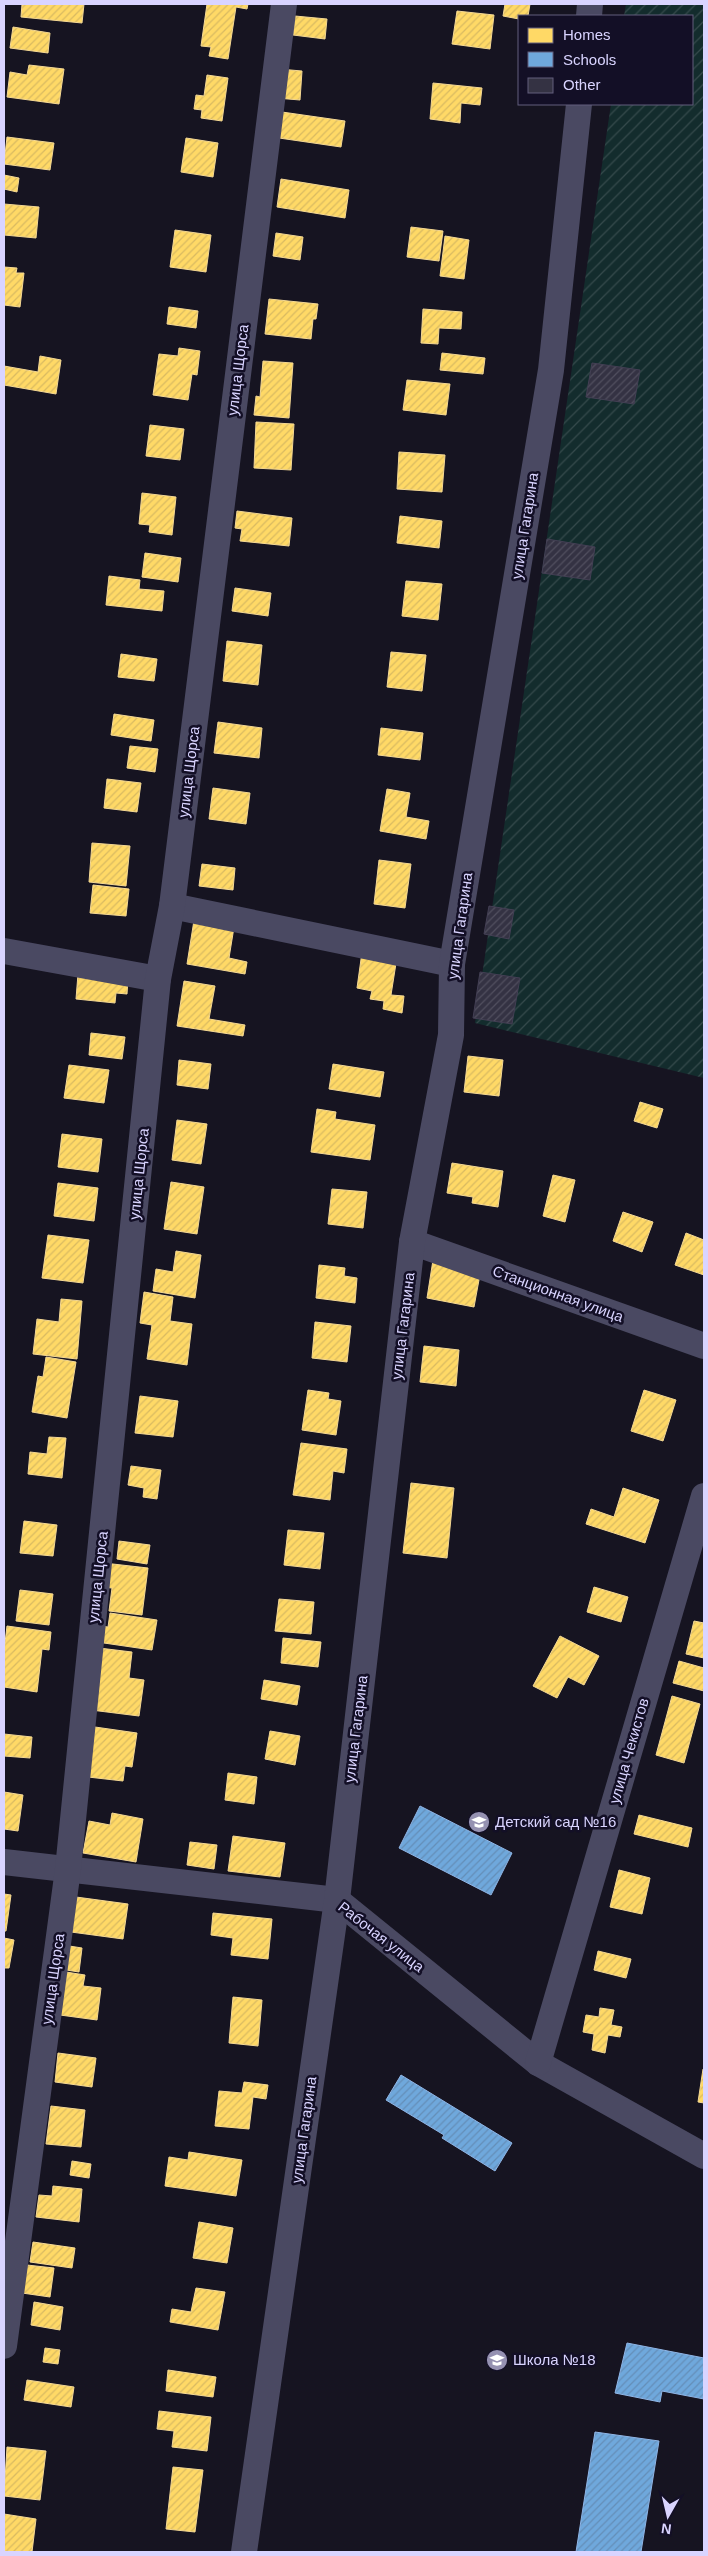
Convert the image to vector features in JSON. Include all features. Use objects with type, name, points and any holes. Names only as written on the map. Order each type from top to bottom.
[{"type":"street","name":"улица Щорса","points":[[4,2346],[68,1869],[158,979],[172,906],[284,4]]},
{"type":"street","name":"улица Гагарина","points":[[244,2552],[337,1900],[412,1242],[451,1035],[452,964],[551,370],[579,105]]},
{"type":"street","points":[[172,906],[452,964]]},
{"type":"street","points":[[4,951],[158,979]]},
{"type":"street","name":"Станционная улица","points":[[412,1242],[704,1346]]},
{"type":"street","name":"улица Чекистов","points":[[538,2063],[704,1496]]},
{"type":"street","name":"Рабочая улица","points":[[4,1862],[337,1900],[538,2063],[704,2156]]},
{"type":"green space","points":[[626,4],[704,4],[704,1078],[475,1023],[611,105],[693,105],[693,15],[624,15]]},
{"type":"building: Homes","points":[[22,4],[84,4],[82,23],[21,17]]},
{"type":"building: Homes","points":[[207,4],[248,4],[247,9],[236,7],[228,59],[209,56],[211,47],[201,46]]},
{"type":"building: Homes","points":[[505,4],[530,4],[528,15],[518,15],[518,19],[503,16]]},
{"type":"building: Homes","points":[[457,11],[494,15],[490,49],[452,44]]},
{"type":"building: Homes","points":[[295,16],[327,19],[325,39],[293,35]]},
{"type":"building: Homes","points":[[13,27],[50,33],[48,53],[10,48]]},
{"type":"building: Homes","points":[[29,65],[64,69],[59,104],[7,97],[10,72],[27,75]]},
{"type":"building: Homes","points":[[279,69],[302,71],[300,100],[276,98]]},
{"type":"building: Homes","points":[[207,75],[228,78],[222,121],[201,118],[202,110],[194,109],[196,95],[204,96]]},
{"type":"building: Homes","points":[[433,83],[482,88],[480,105],[461,103],[460,123],[430,119]]},
{"type":"building: Homes","points":[[282,112],[345,121],[341,147],[279,138]]},
{"type":"building: Homes","points":[[7,137],[54,143],[50,170],[4,164]]},
{"type":"building: Homes","points":[[186,138],[218,143],[213,177],[181,172]]},
{"type":"building: Homes","points":[[4,175],[19,178],[17,192],[4,189]]},
{"type":"building: Homes","points":[[281,179],[349,190],[345,218],[277,207]]},
{"type":"building: Homes","points":[[4,204],[39,207],[36,238],[4,235]]},
{"type":"building: Homes","points":[[411,227],[443,231],[439,261],[407,257]]},
{"type":"building: Homes","points":[[175,230],[211,235],[206,272],[170,267]]},
{"type":"building: Homes","points":[[276,233],[303,237],[300,260],[273,256]]},
{"type":"building: Homes","points":[[445,236],[469,240],[464,279],[440,276]]},
{"type":"building: Homes","points":[[4,267],[17,268],[16,273],[24,273],[20,307],[4,305]]},
{"type":"building: Homes","points":[[269,299],[318,304],[316,319],[313,319],[311,339],[265,334]]},
{"type":"building: Homes","points":[[169,307],[198,311],[196,328],[167,324]]},
{"type":"building: Homes","points":[[423,309],[462,312],[461,329],[439,328],[438,344],[421,343]]},
{"type":"building: Homes","points":[[179,348],[200,351],[197,375],[192,374],[188,400],[153,395],[159,354],[178,356]]},
{"type":"building: Homes","points":[[442,353],[485,358],[483,374],[440,370]]},
{"type":"building: Homes","points":[[40,356],[61,360],[56,394],[4,385],[4,366],[38,372]]},
{"type":"building: Homes","points":[[263,361],[293,363],[289,418],[254,415],[256,396],[260,397]]},
{"type":"building: Homes","points":[[407,380],[450,384],[446,415],[403,410]]},
{"type":"building: Homes","points":[[256,422],[294,424],[291,470],[254,468]]},
{"type":"building: Homes","points":[[150,425],[184,429],[180,460],[146,456]]},
{"type":"building: Homes","points":[[399,452],[445,455],[442,492],[397,489]]},
{"type":"building: Homes","points":[[142,493],[176,497],[172,535],[149,532],[150,525],[139,524]]},
{"type":"building: Homes","points":[[237,511],[292,518],[289,546],[240,541],[242,529],[235,528]]},
{"type":"building: Homes","points":[[400,516],[442,521],[439,548],[397,543]]},
{"type":"building: Homes","points":[[145,553],[181,558],[178,582],[142,577]]},
{"type":"building: Homes","points":[[109,576],[140,580],[139,589],[164,591],[162,611],[106,605]]},
{"type":"building: Homes","points":[[406,581],[442,584],[438,620],[402,616]]},
{"type":"building: Homes","points":[[235,588],[271,593],[268,616],[232,611]]},
{"type":"building: Homes","points":[[227,641],[262,645],[258,685],[223,681]]},
{"type":"building: Homes","points":[[391,652],[426,655],[422,691],[387,687]]},
{"type":"building: Homes","points":[[121,654],[157,659],[154,681],[118,677]]},
{"type":"building: Homes","points":[[114,714],[154,720],[151,741],[111,735]]},
{"type":"building: Homes","points":[[218,722],[262,728],[259,758],[214,753]]},
{"type":"building: Homes","points":[[381,728],[423,733],[420,760],[378,755]]},
{"type":"building: Homes","points":[[130,746],[158,749],[155,772],[127,768]]},
{"type":"building: Homes","points":[[107,779],[141,783],[137,812],[104,808]]},
{"type":"building: Homes","points":[[213,788],[250,793],[246,824],[209,819]]},
{"type":"building: Homes","points":[[387,789],[410,793],[406,817],[429,821],[426,839],[380,831]]},
{"type":"building: Homes","points":[[92,843],[130,846],[126,886],[89,882]]},
{"type":"building: Homes","points":[[379,860],[411,864],[405,908],[374,904]]},
{"type":"building: Homes","points":[[202,864],[235,868],[233,890],[199,886]]},
{"type":"building: Homes","points":[[93,885],[129,889],[126,916],[90,913]]},
{"type":"building: Homes","points":[[195,914],[235,921],[229,958],[247,962],[245,974],[187,964]]},
{"type":"building: Homes","points":[[362,952],[397,957],[391,995],[404,996],[402,1013],[383,1009],[384,1001],[370,999],[372,991],[357,988]]},
{"type":"building: Homes","points":[[78,974],[128,979],[127,994],[116,993],[115,1003],[76,999]]},
{"type":"building: Homes","points":[[184,981],[215,986],[209,1019],[245,1025],[243,1036],[177,1026]]},
{"type":"building: Homes","points":[[91,1033],[125,1037],[122,1059],[89,1055]]},
{"type":"building: Homes","points":[[468,1056],[503,1060],[499,1096],[464,1092]]},
{"type":"building: Homes","points":[[179,1060],[211,1064],[208,1089],[177,1085]]},
{"type":"building: Homes","points":[[333,1064],[384,1072],[380,1097],[329,1089]]},
{"type":"building: Homes","points":[[69,1065],[109,1070],[104,1103],[64,1098]]},
{"type":"building: Homes","points":[[640,1102],[663,1109],[657,1128],[634,1121]]},
{"type":"building: Homes","points":[[317,1109],[336,1112],[335,1119],[375,1125],[370,1160],[311,1152]]},
{"type":"building: Homes","points":[[177,1120],[207,1124],[201,1164],[172,1160]]},
{"type":"building: Homes","points":[[62,1134],[102,1139],[98,1172],[58,1167]]},
{"type":"building: Homes","points":[[452,1163],[503,1171],[498,1207],[472,1203],[473,1197],[447,1193]]},
{"type":"building: Homes","points":[[553,1175],[575,1180],[565,1222],[543,1216]]},
{"type":"building: Homes","points":[[171,1182],[204,1187],[197,1234],[164,1229]]},
{"type":"building: Homes","points":[[58,1183],[98,1188],[94,1221],[54,1216]]},
{"type":"building: Homes","points":[[332,1189],[367,1192],[363,1228],[328,1224]]},
{"type":"building: Homes","points":[[623,1212],[653,1222],[642,1252],[613,1241]]},
{"type":"building: Homes","points":[[686,1233],[704,1240],[704,1275],[675,1265]]},
{"type":"building: Homes","points":[[48,1235],[89,1240],[83,1283],[42,1278]]},
{"type":"building: Homes","points":[[176,1251],[201,1255],[195,1298],[153,1291],[156,1269],[173,1272]]},
{"type":"building: Homes","points":[[433,1260],[481,1269],[474,1307],[427,1298]]},
{"type":"building: Homes","points":[[319,1265],[345,1268],[344,1276],[357,1278],[355,1303],[316,1298]]},
{"type":"building: Homes","points":[[144,1292],[173,1297],[170,1321],[192,1324],[187,1365],[147,1359],[152,1325],[140,1323]]},
{"type":"building: Homes","points":[[61,1299],[82,1301],[77,1359],[33,1354],[37,1319],[59,1322]]},
{"type":"building: Homes","points":[[315,1322],[351,1326],[347,1362],[312,1358]]},
{"type":"building: Homes","points":[[424,1346],[459,1350],[456,1386],[420,1382]]},
{"type":"building: Homes","points":[[46,1357],[76,1362],[67,1418],[32,1412],[38,1376],[43,1377]]},
{"type":"building: Homes","points":[[308,1390],[329,1393],[328,1399],[341,1401],[336,1435],[302,1430]]},
{"type":"building: Homes","points":[[644,1390],[676,1400],[663,1441],[631,1431]]},
{"type":"building: Homes","points":[[140,1396],[178,1401],[173,1437],[135,1433]]},
{"type":"building: Homes","points":[[49,1437],[66,1438],[62,1478],[28,1474],[30,1452],[47,1454]]},
{"type":"building: Homes","points":[[301,1443],[347,1449],[344,1473],[333,1471],[330,1500],[293,1495]]},
{"type":"building: Homes","points":[[131,1466],[161,1470],[157,1499],[143,1497],[144,1488],[128,1485]]},
{"type":"building: Homes","points":[[411,1483],[454,1488],[447,1558],[403,1553]]},
{"type":"building: Homes","points":[[623,1488],[659,1500],[645,1543],[586,1524],[591,1509],[614,1517]]},
{"type":"building: Homes","points":[[24,1521],[57,1525],[53,1556],[20,1553]]},
{"type":"building: Homes","points":[[288,1530],[324,1533],[320,1569],[284,1565]]},
{"type":"building: Homes","points":[[119,1541],[150,1545],[147,1564],[117,1559]]},
{"type":"building: Homes","points":[[104,1563],[148,1568],[142,1615],[109,1611],[112,1588],[101,1587]]},
{"type":"building: Homes","points":[[594,1587],[628,1597],[621,1622],[587,1612]]},
{"type":"building: Homes","points":[[20,1590],[53,1594],[49,1625],[16,1621]]},
{"type":"building: Homes","points":[[279,1599],[314,1602],[311,1634],[275,1631]]},
{"type":"building: Homes","points":[[110,1613],[157,1620],[152,1650],[97,1642],[100,1626],[108,1627]]},
{"type":"building: Homes","points":[[694,1621],[704,1623],[704,1658],[686,1654]]},
{"type":"building: Homes","points":[[7,1626],[51,1632],[49,1650],[42,1649],[37,1692],[4,1687],[4,1651]]},
{"type":"building: Homes","points":[[560,1636],[599,1656],[584,1685],[568,1677],[557,1698],[533,1686]]},
{"type":"building: Homes","points":[[283,1638],[321,1642],[318,1667],[281,1663]]},
{"type":"building: Homes","points":[[99,1648],[132,1652],[129,1678],[144,1680],[139,1716],[91,1710]]},
{"type":"building: Homes","points":[[679,1661],[704,1668],[704,1691],[673,1683]]},
{"type":"building: Homes","points":[[264,1680],[300,1686],[297,1705],[261,1699]]},
{"type":"building: Homes","points":[[672,1696],[700,1704],[684,1763],[656,1755]]},
{"type":"building: Homes","points":[[95,1727],[137,1733],[132,1767],[125,1766],[123,1781],[88,1777]]},
{"type":"building: Homes","points":[[270,1731],[300,1736],[295,1765],[265,1759]]},
{"type":"building: Homes","points":[[4,1734],[32,1737],[30,1758],[4,1756]]},
{"type":"building: Homes","points":[[228,1773],[257,1777],[254,1804],[225,1800]]},
{"type":"building: Homes","points":[[4,1792],[23,1795],[18,1831],[4,1829]]},
{"type":"building: Homes","points":[[112,1813],[143,1819],[136,1862],[83,1853],[89,1821],[110,1825]]},
{"type":"building: Homes","points":[[639,1815],[692,1828],[688,1847],[634,1834]]},
{"type":"building: Homes","points":[[233,1836],[285,1843],[280,1877],[228,1871]]},
{"type":"building: Homes","points":[[190,1842],[217,1845],[214,1869],[187,1865]]},
{"type":"building: Homes","points":[[619,1870],[650,1878],[642,1914],[610,1907]]},
{"type":"building: Homes","points":[[4,1894],[11,1895],[6,1931],[4,1931]]},
{"type":"building: Homes","points":[[76,1897],[128,1904],[123,1939],[71,1932]]},
{"type":"building: Homes","points":[[213,1913],[272,1919],[268,1959],[231,1955],[233,1938],[211,1935]]},
{"type":"building: Homes","points":[[4,1938],[14,1940],[9,1968],[4,1968]]},
{"type":"building: Homes","points":[[63,1945],[82,1948],[79,1972],[60,1969]]},
{"type":"building: Homes","points":[[598,1951],[631,1959],[626,1978],[594,1970]]},
{"type":"building: Homes","points":[[66,1972],[85,1975],[83,1986],[101,1988],[97,2020],[60,2015]]},
{"type":"building: Homes","points":[[233,1997],[262,2000],[258,2046],[229,2043]]},
{"type":"building: Homes","points":[[600,2008],[614,2010],[611,2025],[622,2027],[620,2037],[608,2035],[605,2053],[592,2050],[594,2034],[583,2032],[586,2015],[599,2017]]},
{"type":"building: Homes","points":[[58,2053],[96,2058],[92,2087],[55,2082]]},
{"type":"building: Homes","points":[[704,2069],[704,2103],[698,2102]]},
{"type":"building: Homes","points":[[244,2082],[268,2085],[266,2099],[253,2097],[249,2129],[215,2126],[219,2091],[242,2093]]},
{"type":"building: Homes","points":[[51,2106],[85,2110],[81,2147],[46,2144]]},
{"type":"building: Homes","points":[[189,2152],[242,2160],[236,2196],[165,2186],[169,2157],[188,2160]]},
{"type":"building: Homes","points":[[72,2161],[91,2164],[89,2178],[70,2175]]},
{"type":"building: Homes","points":[[53,2186],[82,2189],[79,2222],[36,2217],[39,2195],[52,2196]]},
{"type":"building: Homes","points":[[199,2222],[233,2228],[227,2263],[193,2258]]},
{"type":"building: Homes","points":[[33,2242],[75,2248],[72,2268],[30,2262]]},
{"type":"building: Homes","points":[[27,2265],[54,2268],[50,2297],[15,2292]]},
{"type":"building: Homes","points":[[196,2288],[225,2292],[218,2330],[170,2322],[172,2309],[191,2312]]},
{"type":"building: Homes","points":[[34,2302],[63,2307],[60,2330],[31,2325]]},
{"type":"building: Homes","points":[[45,2348],[60,2350],[58,2364],[43,2362]]},
{"type":"building: Homes","points":[[168,2370],[216,2377],[213,2397],[166,2391]]},
{"type":"building: Homes","points":[[27,2380],[74,2387],[71,2407],[24,2400]]},
{"type":"building: Homes","points":[[159,2411],[211,2417],[207,2451],[172,2447],[174,2431],[157,2429]]},
{"type":"building: Homes","points":[[7,2447],[46,2451],[40,2500],[4,2496]]},
{"type":"building: Homes","points":[[173,2467],[203,2470],[195,2532],[166,2529]]},
{"type":"building: Homes","points":[[4,2514],[36,2519],[32,2552],[4,2552]]},
{"type":"building: Schools","points":[[420,1806],[512,1853],[491,1895],[399,1848]]},
{"type":"building: Schools","points":[[401,2075],[512,2143],[495,2171],[442,2138],[444,2135],[386,2100]]},
{"type":"building: Schools","points":[[627,2343],[704,2358],[704,2399],[662,2391],[660,2402],[615,2393]]},
{"type":"building: Schools","points":[[595,2432],[659,2441],[641,2552],[576,2552]]},
{"type":"building: Other","points":[[592,363],[640,370],[634,404],[586,397]]},
{"type":"building: Other","points":[[547,539],[595,547],[590,580],[542,573]]},
{"type":"building: Other","points":[[489,906],[514,910],[509,939],[484,934]]},
{"type":"building: Other","points":[[480,972],[520,978],[512,1024],[473,1018]]},
{"type":"place","name":"Детский сад №16","points":[[479,1822]]},
{"type":"place","name":"Школа №18","points":[[497,2360]]}]
